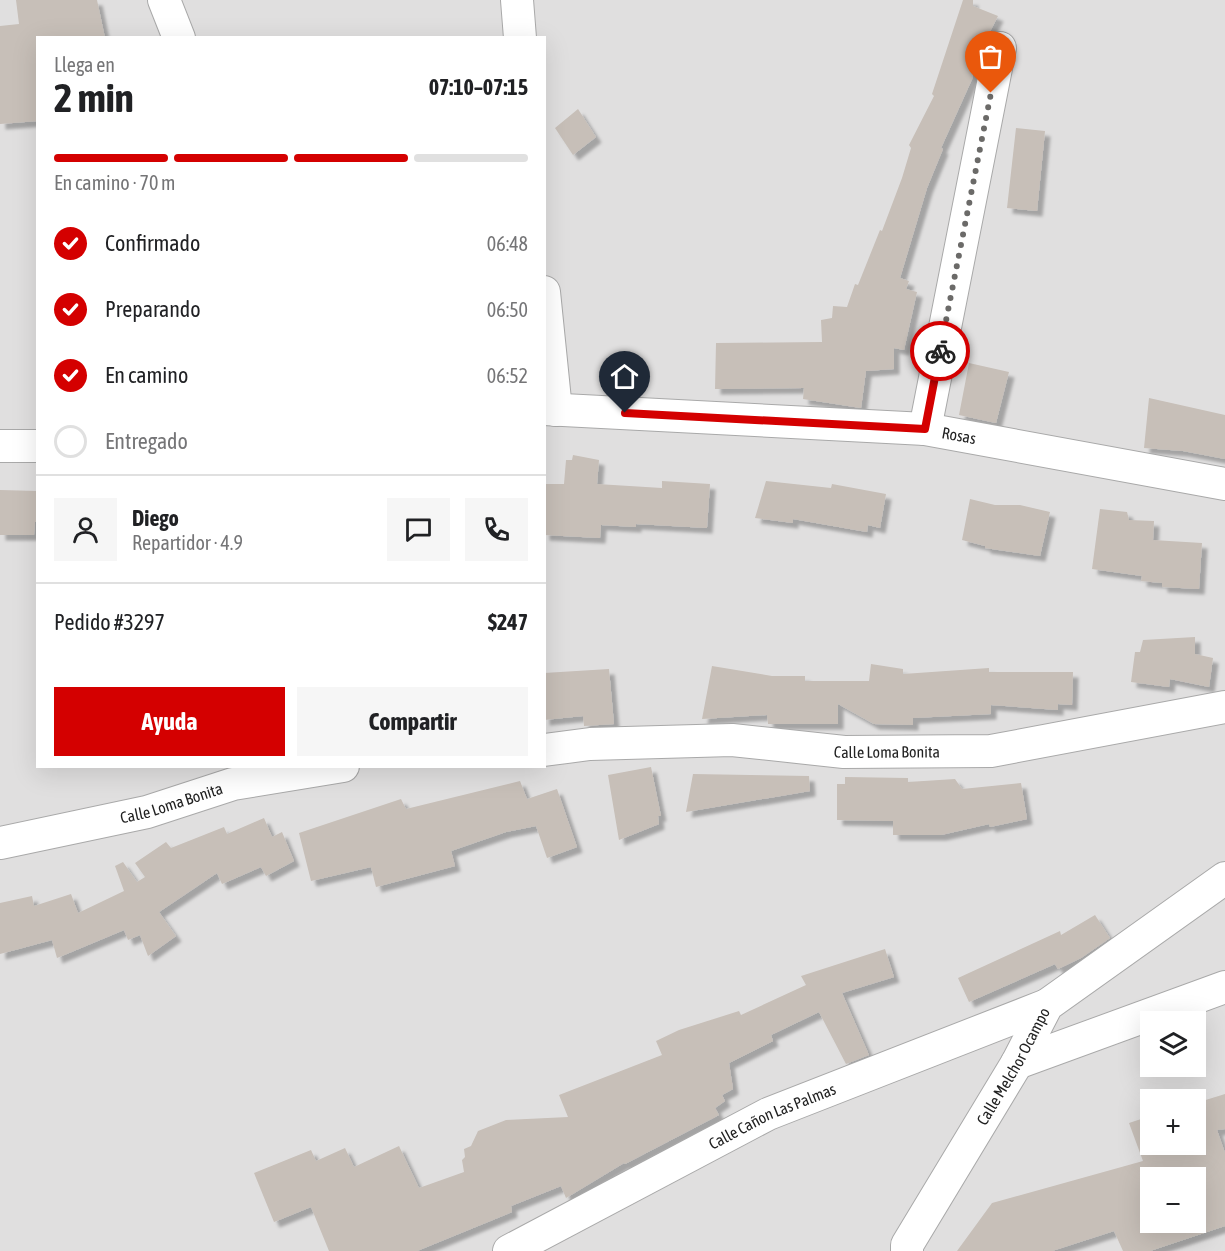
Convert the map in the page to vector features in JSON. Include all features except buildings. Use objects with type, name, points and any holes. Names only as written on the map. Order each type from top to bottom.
[{"type":"street","points":[[164,0],[178,36]]},
{"type":"street","points":[[517,0],[520,36]]},
{"type":"street","points":[[925,429],[1000,48]]},
{"type":"street","points":[[546,331],[550,409]]},
{"type":"street","name":"Rosas","points":[[550,409],[925,429],[1225,484]]},
{"type":"street","points":[[0,446],[36,446]]},
{"type":"street","name":"Calle Loma Bonita","points":[[546,750],[590,744],[732,740],[844,752],[991,751],[1225,707]]},
{"type":"street","name":"Calle Loma Bonita","points":[[0,843],[147,812],[233,784],[331,768]]},
{"type":"street","name":"Calle Melchor Ocampo","points":[[907,1251],[907,1245],[1017,1063],[1047,1005],[1225,878]]},
{"type":"street","points":[[1017,1063],[1225,987]]},
{"type":"street","name":"Calle Cañon Las Palmas","points":[[509,1251],[768,1114],[1047,1005]]},
{"type":"shaded area","points":[[0,0],[1225,0],[1225,1251],[0,1251]]},
{"type":"way so far","points":[[940,351],[991,93]]},
{"type":"route","points":[[625,413],[925,429],[940,351]]}]
